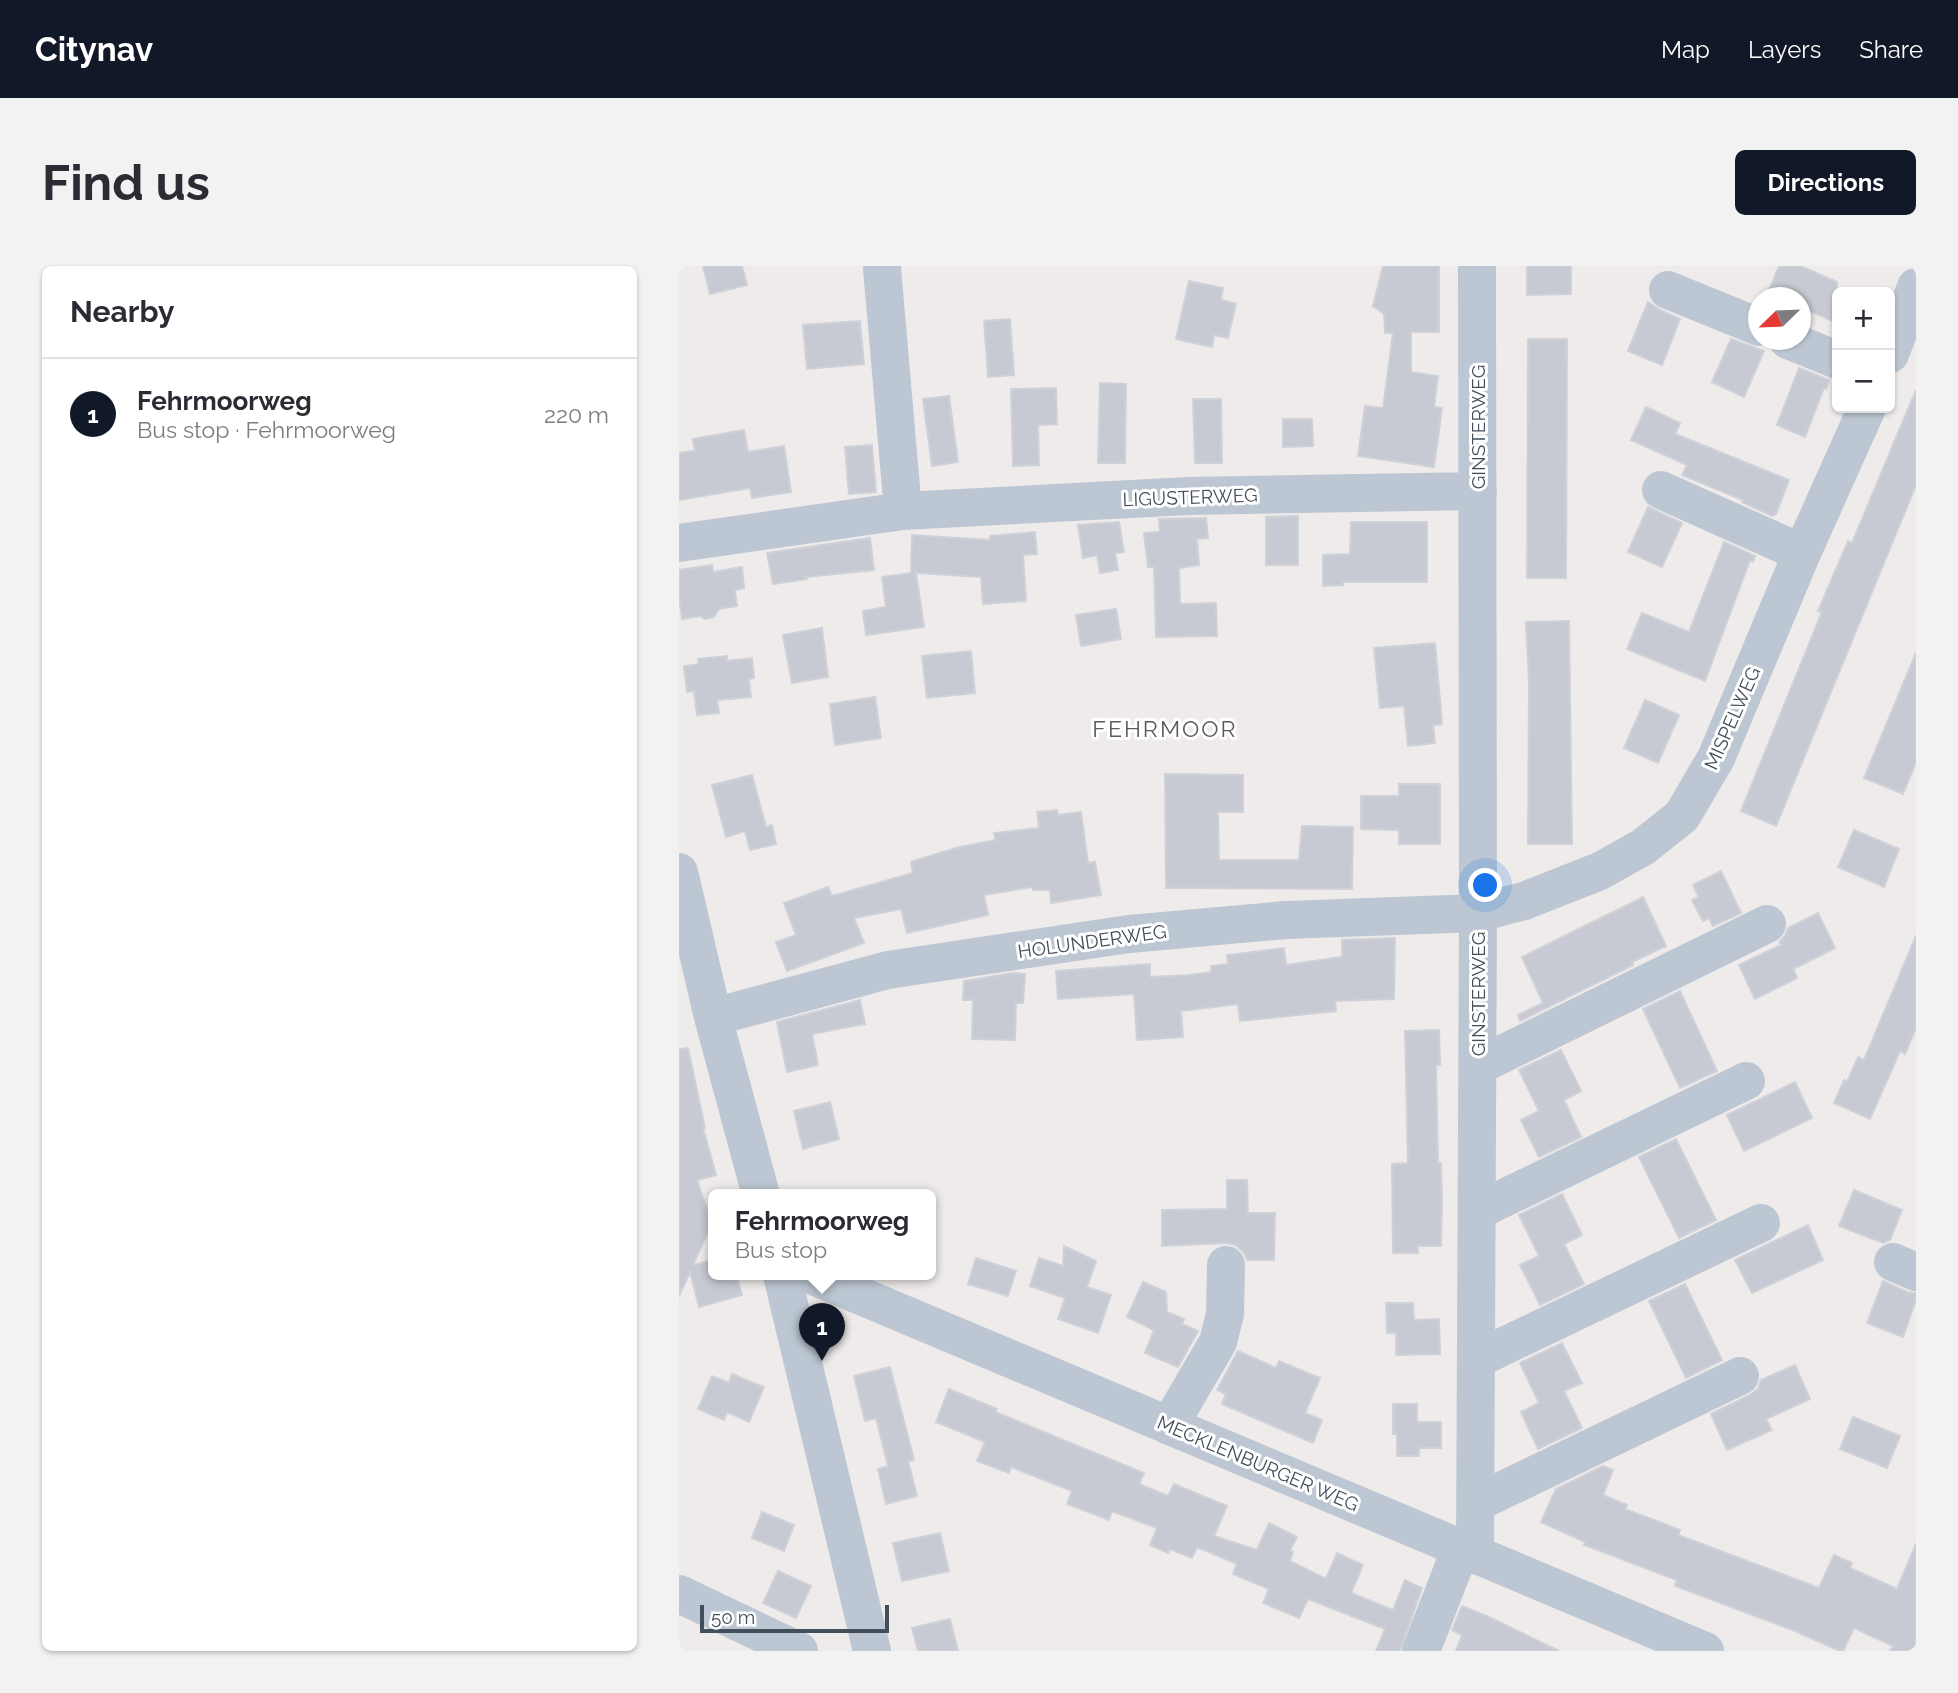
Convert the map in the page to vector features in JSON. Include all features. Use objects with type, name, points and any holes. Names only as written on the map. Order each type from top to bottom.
[{"type":"street","name":"GINSTERWEG","points":[[1468,1551],[1476,1503],[1477,266]]},
{"type":"street","points":[[882,268],[903,511]]},
{"type":"street","points":[[1892,350],[1916,288]]},
{"type":"street","points":[[1668,290],[1748,323]]},
{"type":"street","points":[[1811,349],[1832,358]]},
{"type":"street","name":"MISPELWEG","points":[[1478,914],[1524,901],[1600,871],[1643,847],[1682,816],[1716,758],[1865,413]]},
{"type":"street","points":[[1661,490],[1803,553]]},
{"type":"street","name":"LIGUSTERWEG","points":[[679,543],[903,511],[1188,496],[1478,491]]},
{"type":"street","points":[[680,880],[713,1017],[759,1189]]},
{"type":"street","name":"HOLUNDERWEG","points":[[713,1017],[888,970],[1129,934],[1286,920],[1478,914]]},
{"type":"street","points":[[1478,1066],[1767,925]]},
{"type":"street","points":[[1477,1211],[1746,1081]]},
{"type":"street","points":[[1477,1359],[1761,1223]]},
{"type":"street","points":[[1169,1426],[1218,1342],[1226,1314],[1226,1265]]},
{"type":"street","points":[[783,1280],[872,1651]]},
{"type":"street","name":"MECKLENBURGER WEG","points":[[823,1280],[1705,1651]]},
{"type":"street","points":[[1476,1503],[1740,1376]]},
{"type":"street","points":[[1421,1651],[1468,1551]]},
{"type":"street","points":[[679,1594],[799,1651]]},
{"type":"building","points":[[703,266],[742,266],[747,285],[710,294]]},
{"type":"building","points":[[1383,266],[1439,266],[1439,332],[1411,332],[1411,372],[1438,376],[1434,407],[1442,408],[1434,467],[1358,456],[1365,406],[1383,408],[1393,333],[1385,333],[1384,314],[1373,306]]},
{"type":"building","points":[[1527,266],[1571,266],[1571,294],[1527,295]]},
{"type":"building","points":[[1779,266],[1800,266],[1837,282],[1837,287],[1832,287],[1832,321],[1811,311],[1811,287],[1770,287]]},
{"type":"building","points":[[1189,281],[1223,288],[1221,300],[1236,304],[1228,338],[1214,335],[1212,347],[1176,339]]},
{"type":"building","points":[[1648,302],[1680,319],[1662,365],[1628,351]]},
{"type":"building","points":[[1010,319],[1014,375],[988,377],[984,321]]},
{"type":"building","points":[[860,321],[864,364],[807,369],[803,325]]},
{"type":"building","points":[[1528,339],[1567,339],[1566,578],[1527,578]]},
{"type":"building","points":[[1731,339],[1748,345],[1748,350],[1764,351],[1744,397],[1712,382]]},
{"type":"building","points":[[1799,368],[1829,380],[1805,437],[1777,425]]},
{"type":"building","points":[[1100,383],[1126,384],[1125,463],[1098,463]]},
{"type":"building","points":[[1056,388],[1057,424],[1038,425],[1039,465],[1013,466],[1011,389]]},
{"type":"building","points":[[1916,390],[1916,485],[1776,826],[1741,811],[1822,612],[1818,611],[1848,541],[1852,543]]},
{"type":"building","points":[[949,396],[958,462],[932,466],[923,399]]},
{"type":"building","points":[[1193,399],[1221,399],[1222,463],[1195,463]]},
{"type":"building","points":[[1646,407],[1680,423],[1675,434],[1789,480],[1776,514],[1772,516],[1742,502],[1743,500],[1682,475],[1687,465],[1631,440]]},
{"type":"building","points":[[1283,419],[1312,419],[1313,446],[1283,447]]},
{"type":"building","points":[[744,430],[748,452],[784,446],[791,492],[752,498],[750,488],[679,500],[679,453],[695,451],[693,439]]},
{"type":"building","points":[[872,445],[876,492],[849,494],[845,447]]},
{"type":"building","points":[[1648,507],[1682,523],[1662,567],[1628,552]]},
{"type":"building","points":[[1298,516],[1298,565],[1266,565],[1266,517]]},
{"type":"building","points":[[1206,518],[1208,538],[1197,539],[1199,565],[1179,568],[1180,604],[1216,603],[1217,636],[1156,637],[1154,567],[1148,567],[1144,533],[1160,532],[1159,519]]},
{"type":"building","points":[[1119,522],[1124,552],[1115,553],[1118,570],[1100,573],[1097,555],[1083,558],[1078,525]]},
{"type":"building","points":[[1351,522],[1427,522],[1427,582],[1343,582],[1343,585],[1323,586],[1323,555],[1350,554]]},
{"type":"building","points":[[1035,532],[1037,554],[1023,555],[1026,601],[983,604],[981,577],[916,573],[924,627],[866,635],[863,611],[886,607],[882,577],[911,573],[912,535],[990,540],[990,536]]},
{"type":"building","points":[[870,538],[874,570],[806,577],[807,579],[773,584],[767,553]]},
{"type":"building","points":[[1724,542],[1755,556],[1753,562],[1750,560],[1705,681],[1627,649],[1642,613],[1689,632]]},
{"type":"building","points":[[712,565],[713,572],[742,567],[744,588],[735,590],[737,606],[719,609],[714,617],[682,619],[679,570]]},
{"type":"building","points":[[1116,609],[1121,639],[1081,646],[1076,615]]},
{"type":"building","points":[[1569,621],[1572,844],[1528,844],[1529,683],[1526,622]]},
{"type":"building","points":[[822,628],[828,677],[792,683],[783,635]]},
{"type":"building","points":[[1435,643],[1442,724],[1433,725],[1435,743],[1408,746],[1404,706],[1380,708],[1374,648]]},
{"type":"building","points":[[971,651],[975,693],[927,698],[922,656]]},
{"type":"building","points":[[1916,653],[1916,762],[1903,794],[1864,778]]},
{"type":"building","points":[[727,656],[727,661],[752,658],[754,678],[749,679],[751,697],[717,700],[719,713],[697,715],[694,691],[687,692],[684,666],[699,664],[698,659]]},
{"type":"building","points":[[875,697],[881,738],[835,745],[830,704]]},
{"type":"building","points":[[1645,700],[1679,715],[1658,763],[1624,748]]},
{"type":"building","points":[[1165,774],[1243,775],[1243,812],[1218,812],[1219,860],[1299,860],[1302,826],[1353,827],[1352,889],[1166,888]]},
{"type":"building","points":[[752,775],[766,827],[772,825],[776,844],[750,850],[745,831],[726,837],[712,785]]},
{"type":"building","points":[[1399,784],[1440,784],[1440,844],[1399,844],[1399,830],[1361,829],[1361,796],[1399,796]]},
{"type":"building","points":[[1057,810],[1058,815],[1081,812],[1088,863],[1095,862],[1101,895],[1051,903],[1050,890],[1033,890],[1032,887],[984,895],[988,915],[907,933],[901,909],[854,918],[864,943],[787,971],[776,942],[796,935],[784,903],[828,887],[832,896],[913,873],[911,862],[956,848],[996,840],[994,833],[1039,828],[1037,812]]},
{"type":"building","points":[[1854,830],[1899,849],[1884,887],[1838,867]]},
{"type":"building","points":[[1721,871],[1741,913],[1713,926],[1709,918],[1703,921],[1692,900],[1699,897],[1693,885]]},
{"type":"building","points":[[1643,897],[1666,946],[1520,1021],[1518,1015],[1543,1003],[1522,957]]},
{"type":"building","points":[[1818,913],[1835,948],[1793,969],[1797,978],[1755,999],[1739,965],[1781,945],[1779,942],[1788,928]]},
{"type":"building","points":[[1916,936],[1916,1028],[1905,1054],[1900,1051],[1870,1119],[1834,1103],[1858,1057],[1864,1060]]},
{"type":"building","points":[[1395,938],[1394,999],[1335,1001],[1336,1011],[1240,1021],[1238,1004],[1181,1011],[1183,1037],[1137,1040],[1134,994],[1058,999],[1056,971],[1150,964],[1150,977],[1189,975],[1211,972],[1211,966],[1228,964],[1227,955],[1284,948],[1286,965],[1342,957],[1342,940]]},
{"type":"building","points":[[1013,973],[1025,974],[1023,1003],[1016,1003],[1015,1040],[972,1039],[973,1000],[963,1000],[964,981]]},
{"type":"building","points":[[1680,991],[1717,1071],[1680,1088],[1643,1009]]},
{"type":"building","points":[[860,1000],[865,1024],[812,1034],[818,1065],[787,1072],[777,1022]]},
{"type":"building","points":[[1439,1030],[1440,1065],[1436,1065],[1438,1163],[1441,1163],[1441,1246],[1417,1246],[1418,1253],[1393,1253],[1392,1164],[1408,1163],[1405,1031]]},
{"type":"building","points":[[688,1048],[703,1128],[716,1175],[697,1180],[708,1213],[708,1231],[693,1265],[708,1261],[708,1280],[738,1280],[742,1295],[699,1307],[690,1272],[679,1296],[679,1049]]},
{"type":"building","points":[[1561,1050],[1581,1091],[1564,1100],[1581,1137],[1539,1157],[1521,1120],[1539,1111],[1519,1070]]},
{"type":"building","points":[[1795,1082],[1812,1118],[1744,1151],[1727,1115]]},
{"type":"building","points":[[830,1102],[839,1139],[803,1149],[794,1111]]},
{"type":"building","points":[[1676,1139],[1716,1220],[1679,1238],[1639,1157]]},
{"type":"building","points":[[1227,1180],[1247,1180],[1248,1213],[1275,1213],[1274,1260],[1247,1260],[1236,1245],[1227,1243],[1162,1246],[1162,1210],[1227,1209]]},
{"type":"building","points":[[1854,1190],[1902,1210],[1890,1240],[1883,1243],[1839,1226]]},
{"type":"building","points":[[1562,1194],[1582,1235],[1564,1244],[1584,1284],[1540,1305],[1520,1265],[1539,1256],[1519,1215]]},
{"type":"building","points":[[1808,1225],[1823,1260],[1752,1293],[1735,1260]]},
{"type":"building","points":[[1064,1246],[1096,1261],[1087,1287],[1111,1295],[1098,1333],[1058,1319],[1065,1298],[1030,1286],[1039,1258],[1063,1266]]},
{"type":"building","points":[[976,1258],[1016,1271],[1008,1296],[968,1284]]},
{"type":"building","points":[[1883,1281],[1907,1292],[1916,1293],[1903,1337],[1867,1323]]},
{"type":"building","points":[[1143,1282],[1166,1292],[1167,1312],[1184,1319],[1182,1324],[1198,1331],[1178,1367],[1145,1353],[1154,1330],[1127,1317]]},
{"type":"building","points":[[1685,1284],[1722,1360],[1686,1378],[1649,1301]]},
{"type":"building","points":[[1386,1303],[1413,1303],[1414,1320],[1439,1319],[1440,1354],[1396,1355],[1396,1333],[1387,1333]]},
{"type":"building","points":[[1562,1343],[1582,1383],[1564,1391],[1582,1428],[1538,1449],[1521,1412],[1539,1403],[1520,1363]]},
{"type":"building","points":[[1238,1351],[1276,1368],[1279,1361],[1320,1378],[1305,1413],[1322,1420],[1313,1443],[1222,1404],[1226,1394],[1217,1390]]},
{"type":"building","points":[[1795,1365],[1810,1399],[1766,1419],[1772,1430],[1727,1450],[1711,1414],[1750,1395],[1758,1389],[1761,1380]]},
{"type":"building","points":[[890,1367],[914,1460],[908,1461],[917,1496],[886,1504],[878,1469],[888,1466],[876,1418],[865,1421],[854,1376]]},
{"type":"building","points":[[732,1374],[764,1387],[749,1422],[727,1412],[724,1420],[698,1409],[712,1376],[729,1383]]},
{"type":"building","points":[[949,1389],[997,1409],[995,1412],[1144,1473],[1139,1484],[1168,1496],[1174,1484],[1227,1506],[1214,1536],[1257,1550],[1269,1523],[1297,1537],[1290,1550],[1293,1552],[1290,1561],[1326,1579],[1337,1553],[1363,1565],[1351,1593],[1393,1610],[1405,1580],[1422,1588],[1400,1651],[1376,1651],[1385,1629],[1308,1599],[1299,1618],[1263,1603],[1269,1589],[1233,1574],[1237,1564],[1197,1547],[1192,1558],[1170,1549],[1168,1553],[1150,1545],[1157,1528],[1112,1511],[1109,1520],[1067,1504],[1072,1491],[1011,1467],[1009,1473],[977,1461],[985,1442],[936,1422]]},
{"type":"building","points":[[1393,1404],[1417,1404],[1417,1422],[1441,1422],[1441,1448],[1419,1448],[1419,1456],[1397,1456],[1397,1434],[1393,1434]]},
{"type":"building","points":[[1853,1417],[1900,1436],[1887,1468],[1840,1449]]},
{"type":"building","points":[[1603,1466],[1613,1470],[1603,1495],[1627,1505],[1625,1509],[1680,1530],[1678,1535],[1819,1588],[1834,1555],[1852,1563],[1850,1568],[1897,1589],[1916,1544],[1916,1651],[1890,1651],[1893,1646],[1854,1628],[1843,1651],[1840,1651],[1795,1631],[1675,1586],[1677,1580],[1584,1545],[1585,1542],[1541,1522],[1556,1489]]},
{"type":"building","points":[[762,1512],[794,1525],[784,1551],[752,1538]]},
{"type":"building","points":[[940,1533],[949,1571],[902,1581],[893,1543]]},
{"type":"building","points":[[778,1571],[811,1586],[796,1618],[763,1603]]},
{"type":"building","points":[[1462,1606],[1559,1651],[1456,1651],[1462,1635],[1452,1630]]},
{"type":"building","points":[[950,1619],[958,1651],[918,1651],[912,1628]]},
{"type":"place","name":"Fehrmoorweg","points":[[822,1361]]},
{"type":"district","name":"FEHRMOOR","points":[[1165,728]]}]
